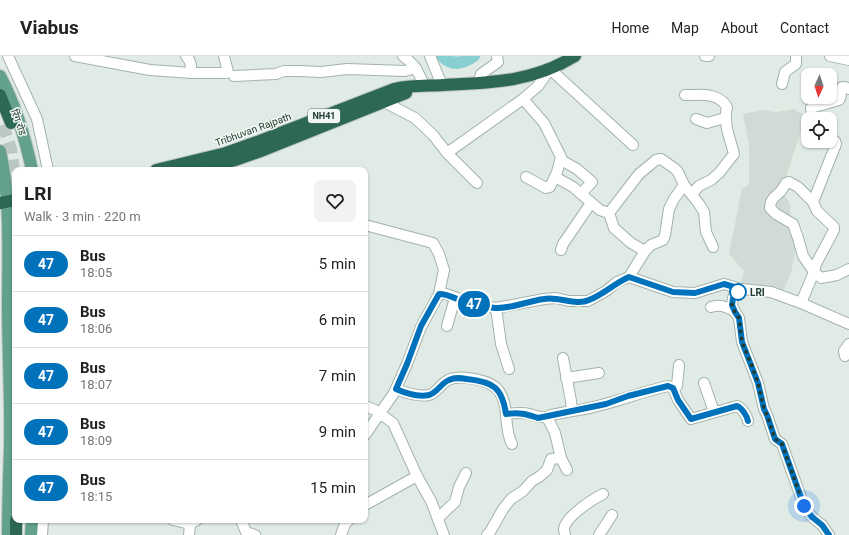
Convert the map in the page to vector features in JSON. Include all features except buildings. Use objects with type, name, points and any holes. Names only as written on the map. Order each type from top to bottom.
[{"type":"highway","name":"Tribhuvan Rajpath","points":[[168,167],[226,153],[394,89],[407,86],[478,84],[521,78],[550,69],[575,56]]},
{"type":"highway","name":"Tribhuvan Rajpath","points":[[210,167],[261,151],[424,86]]},
{"type":"highway","points":[[0,95],[5,121]]},
{"type":"highway","points":[[16,523],[16,535]]},
{"type":"highway","points":[[23,523],[23,535]]},
{"type":"main road","name":"रिंग रोड","points":[[0,76],[26,139],[31,167]]},
{"type":"main road","points":[[0,151],[4,170],[7,202],[4,218],[4,308],[10,447],[4,512],[8,535]]},
{"type":"main road","points":[[31,535],[32,523]]},
{"type":"street","points":[[8,56],[37,119],[47,167]]},
{"type":"street","points":[[75,56],[150,70],[192,73],[226,73],[228,72],[224,56]]},
{"type":"street","points":[[186,56],[189,58],[192,73]]},
{"type":"street","points":[[403,56],[416,68],[420,74],[424,86]]},
{"type":"street","points":[[430,56],[442,85]]},
{"type":"street","points":[[478,84],[481,74],[498,62],[497,56]]},
{"type":"street","points":[[782,84],[785,72],[796,64],[796,56]]},
{"type":"street","points":[[830,56],[849,60]]},
{"type":"street","points":[[234,76],[276,74],[284,71],[317,72],[347,69],[405,71],[416,68]]},
{"type":"street","points":[[448,153],[523,99],[538,86],[550,69],[633,145]]},
{"type":"street","points":[[811,112],[811,108],[839,100],[841,97],[840,90],[842,87],[849,89]]},
{"type":"street","points":[[685,95],[708,95],[723,101],[727,107],[725,125],[734,154],[719,173],[711,180],[699,186],[692,194]]},
{"type":"street","points":[[523,99],[544,123],[561,157],[555,177],[550,187],[548,188],[526,177]]},
{"type":"street","points":[[384,102],[415,118],[434,135],[448,153],[477,183]]},
{"type":"street","points":[[696,119],[707,123],[725,118]]},
{"type":"street","points":[[813,202],[834,148]]},
{"type":"street","points":[[561,160],[577,169],[592,182],[581,194]]},
{"type":"street","points":[[609,213],[639,174],[656,160],[661,160],[678,172],[684,185],[704,212],[706,232],[714,247]]},
{"type":"street","points":[[555,177],[573,187],[600,210],[609,213]]},
{"type":"street","points":[[802,302],[814,272],[816,264],[833,234],[834,227],[798,187],[788,182],[786,183],[782,190],[773,197],[770,203],[770,208],[776,214],[793,224],[804,256],[814,272],[821,278],[826,278],[837,275],[849,269]]},
{"type":"street","points":[[439,294],[446,294],[474,304],[496,308],[556,298],[569,301],[588,301],[606,291],[617,282],[629,277],[645,251],[651,245],[663,240],[669,209],[684,185]]},
{"type":"street","points":[[561,250],[563,244],[591,203]]},
{"type":"street","points":[[609,213],[614,228],[626,240],[645,251]]},
{"type":"street","points":[[368,226],[433,243],[439,254],[444,270],[439,294],[421,326],[396,389],[368,431]]},
{"type":"street","points":[[629,277],[673,292],[695,293],[724,284],[741,289],[771,292],[802,302],[849,324]]},
{"type":"street","points":[[741,289],[735,294],[732,305],[739,318],[742,342],[758,383],[764,409],[775,439],[782,444],[804,506],[812,517],[822,525],[829,535]]},
{"type":"street","points":[[447,326],[454,298]]},
{"type":"street","points":[[711,307],[716,305],[727,307],[735,312]]},
{"type":"street","points":[[496,308],[501,344],[509,369]]},
{"type":"street","points":[[845,356],[844,351],[849,344]]},
{"type":"street","points":[[563,358],[566,378],[572,400],[572,411]]},
{"type":"street","points":[[673,388],[677,386],[679,365]]},
{"type":"street","points":[[566,378],[599,373]]},
{"type":"street","points":[[396,389],[409,394],[427,395],[433,393],[446,381],[454,378],[485,381],[499,390],[505,407],[507,432],[512,444]]},
{"type":"street","points":[[704,383],[714,412]]},
{"type":"street","points":[[506,414],[521,413],[531,414],[538,418],[546,417],[606,404],[668,386],[673,388],[678,400],[691,419],[737,406],[743,412],[748,421]]},
{"type":"street","points":[[368,407],[380,413],[393,423],[417,476],[432,501],[444,535]]},
{"type":"street","points":[[546,417],[554,433],[561,458],[567,470]]},
{"type":"street","points":[[487,535],[511,498],[523,491],[532,481],[539,478],[547,470],[551,459],[561,458]]},
{"type":"street","points":[[438,518],[455,502],[459,487],[466,473]]},
{"type":"street","points":[[368,503],[417,476]]},
{"type":"street","points":[[565,535],[565,524],[583,506],[603,494]]},
{"type":"street","points":[[598,535],[612,515]]},
{"type":"street","points":[[42,535],[43,523]]},
{"type":"street","points":[[189,535],[193,523]]},
{"type":"street","points":[[242,523],[246,532],[255,535]]},
{"type":"street","points":[[341,535],[346,523]]},
{"type":"shaded area","points":[[794,109],[801,113],[801,131],[781,191],[790,203],[791,224],[796,246],[791,273],[782,293],[741,283],[744,271],[729,254],[742,189],[749,184],[749,145],[743,114],[762,110],[776,112]]},
{"type":"waterway","points":[[442,56],[454,63],[466,61],[474,56]]},
{"type":"tunnel","points":[[3,125],[11,149],[13,167]]},
{"type":"bus line","name":"47","points":[[748,421],[743,412],[737,406],[691,419],[675,395],[673,388],[668,386],[628,396],[584,410],[538,418],[531,414],[506,414],[499,390],[485,381],[454,378],[446,381],[433,393],[427,395],[409,394],[396,389],[421,326],[439,294],[446,294],[462,301],[474,304],[500,308],[556,298],[569,301],[588,301],[606,291],[617,282],[629,277],[673,292],[695,293],[724,284],[741,289],[735,294],[732,305],[739,318],[742,342],[758,383],[764,409],[775,439],[782,444],[783,451],[804,506],[812,517],[822,525],[829,535]]},
{"type":"place","name":"LRI","points":[[738,292]]},
{"type":"route","points":[[738,292],[733,298],[732,305],[739,318],[742,342],[758,383],[764,409],[775,439],[782,444],[783,451],[804,506]]}]
